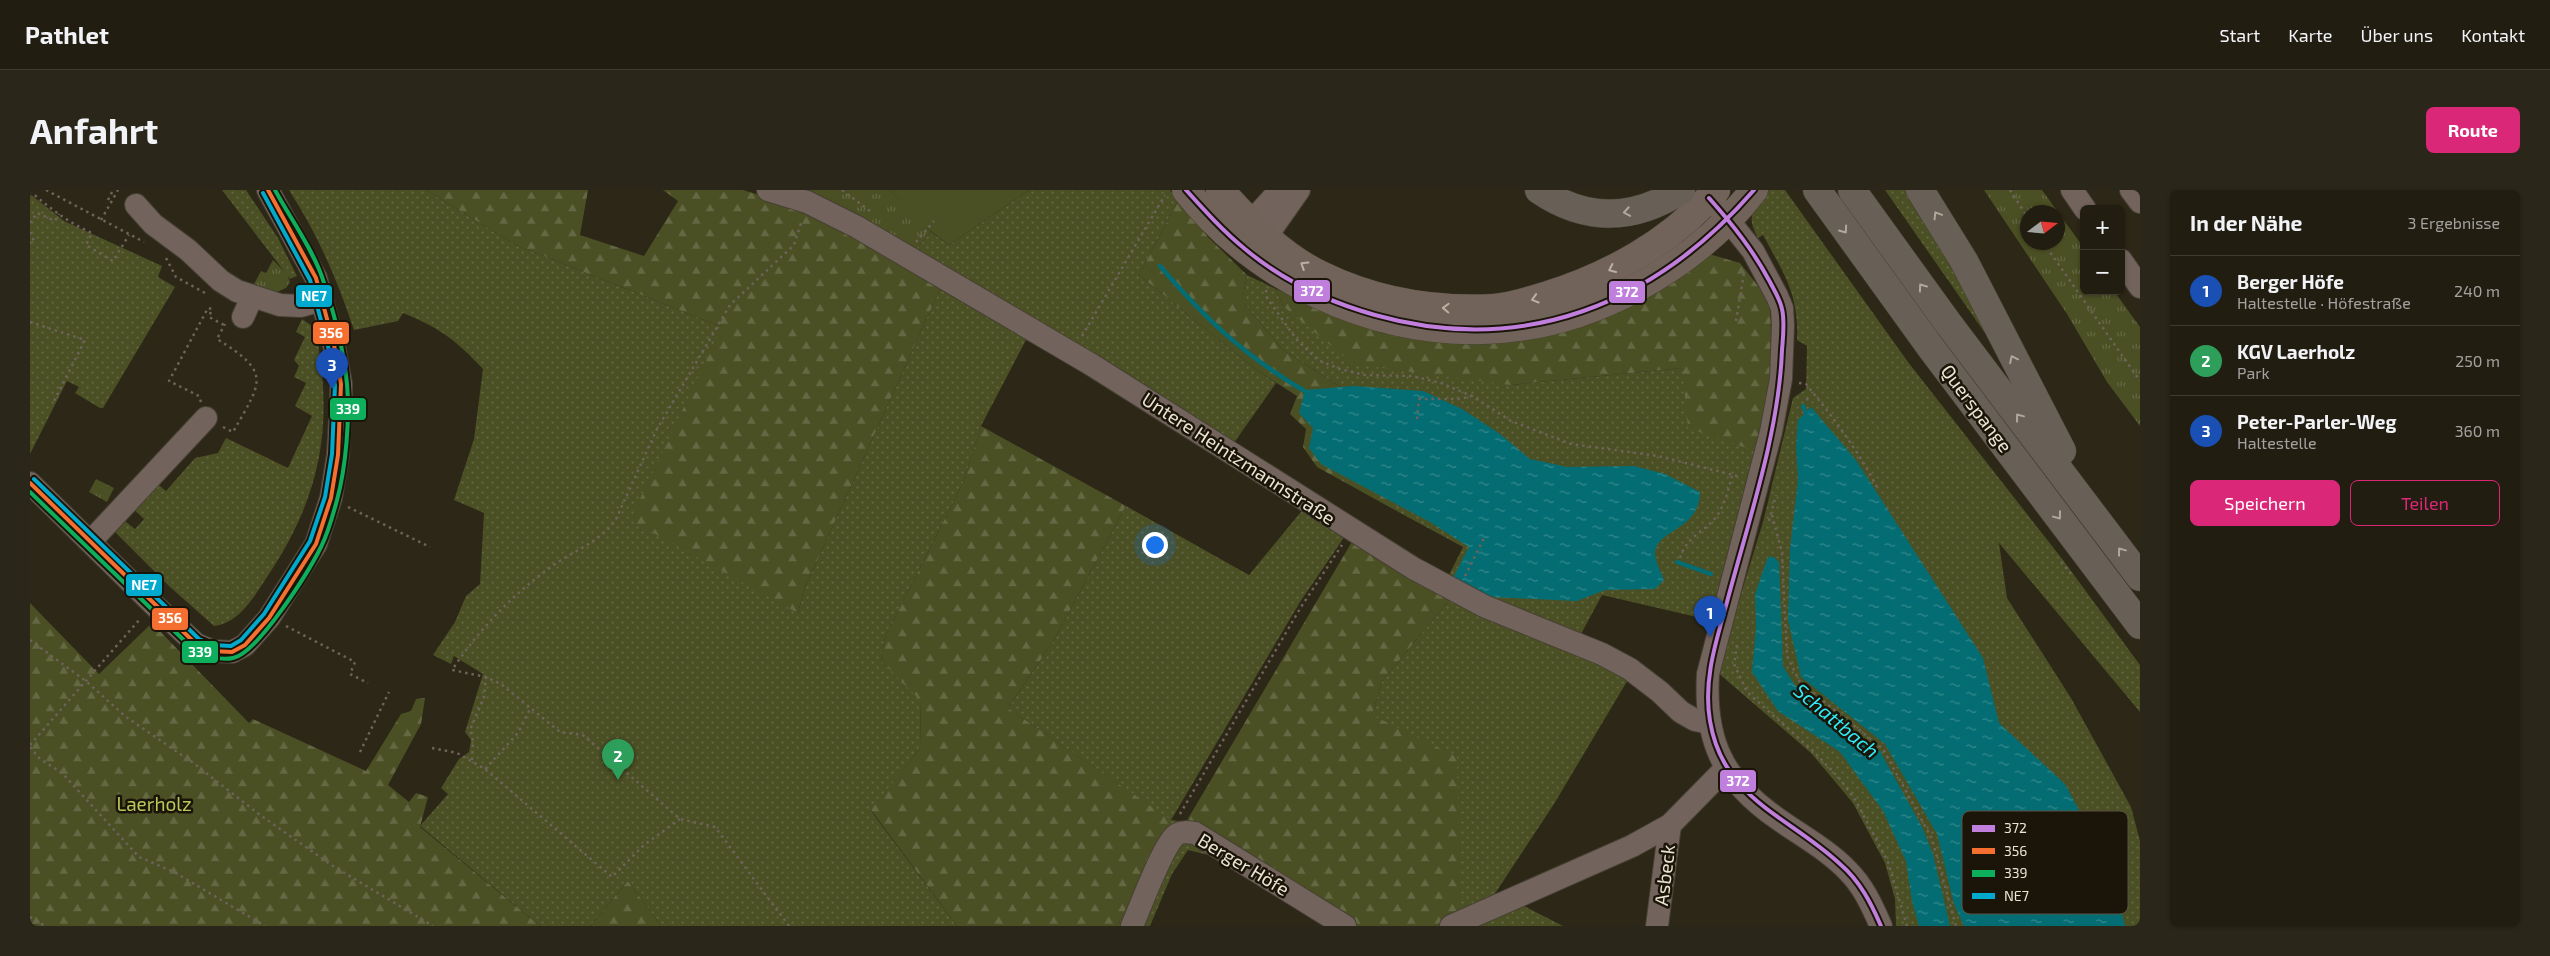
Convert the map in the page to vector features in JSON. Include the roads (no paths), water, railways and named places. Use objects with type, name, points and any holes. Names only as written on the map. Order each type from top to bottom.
[{"type":"highway","points":[[1539,190],[1572,208],[1594,214],[1616,214],[1646,208],[1681,190]]},
{"type":"highway","name":"Querspange","points":[[1816,190],[1908,316],[2140,624]]},
{"type":"highway","name":"Querspange","points":[[1852,190],[1948,323],[2140,577]]},
{"type":"highway","points":[[1920,190],[1964,262],[2102,525]]},
{"type":"main road","points":[[1186,190],[1200,208],[1286,253],[1320,274],[1364,292],[1443,308],[1495,308],[1526,302],[1574,287],[1622,265],[1649,249],[1679,226],[1713,194]]},
{"type":"main road","points":[[1220,190],[1274,269],[1324,298],[1385,319],[1436,327],[1484,330],[1533,324],[1580,312],[1608,301],[1672,266],[1706,240],[1754,190]]},
{"type":"street","points":[[30,483],[196,644],[212,651],[232,652],[245,645],[269,618],[316,544],[331,498],[338,455],[341,384],[316,278],[303,251],[268,190]]},
{"type":"street","name":"Untere Heintzmannstraße","points":[[768,190],[807,202],[857,227],[910,249],[1320,511],[1457,593],[1484,606],[1602,654],[1630,669],[1660,692],[1681,712],[1695,720],[1710,723]]},
{"type":"street","points":[[1253,236],[1280,190]]},
{"type":"street","points":[[1253,236],[1299,190]]},
{"type":"street","points":[[2072,190],[2082,205]]},
{"type":"street","points":[[2131,190],[2140,202]]},
{"type":"street","points":[[1713,194],[1758,260],[1782,308],[1781,379],[1759,481],[1708,674],[1707,700],[1710,723],[1725,769],[1751,798],[1776,818],[1826,852],[1849,872],[1869,899],[1881,926]]},
{"type":"street","points":[[136,205],[154,224],[188,250],[221,281],[238,315],[280,305],[300,306],[322,300]]},
{"type":"street","points":[[2125,266],[2140,287]]},
{"type":"street","points":[[91,541],[206,418]]},
{"type":"street","points":[[1451,926],[1632,846],[1670,825],[1725,769]]},
{"type":"street","name":"Asbeck","points":[[1657,926],[1670,825]]},
{"type":"street","name":"Berger Höfe","points":[[1132,926],[1169,842],[1175,836],[1189,832],[1195,832],[1345,926]]},
{"type":"water","points":[[1354,386],[1423,391],[1462,409],[1500,434],[1530,459],[1567,467],[1634,466],[1665,474],[1700,492],[1698,505],[1693,515],[1657,545],[1655,556],[1664,580],[1655,589],[1605,590],[1577,601],[1491,597],[1453,578],[1469,547],[1430,522],[1321,464],[1309,448],[1313,428],[1299,413],[1305,390]]},
{"type":"water","points":[[1811,407],[1856,460],[1983,658],[1999,723],[2065,784],[2079,811],[1962,811],[1962,914],[2122,914],[2125,926],[1964,926],[1954,904],[1937,834],[1885,744],[1801,677],[1788,620],[1790,549],[1798,480],[1796,447],[1798,420]]},
{"type":"water","name":"Schattbach","points":[[1768,557],[1774,557],[1779,562],[1783,666],[1794,684],[1880,751],[1922,827],[1933,854],[1950,926],[1919,926],[1912,901],[1906,861],[1883,811],[1840,752],[1778,711],[1752,672],[1756,627],[1755,594]]},
{"type":"waterway","points":[[1160,266],[1194,304],[1228,337],[1265,366],[1308,393]]},
{"type":"waterway","points":[[1803,406],[1808,418]]},
{"type":"waterway","points":[[1677,562],[1711,574]]},
{"type":"place","name":"Peter-Parler-Weg","points":[[332,389]]},
{"type":"place","name":"Berger Höfe","points":[[1710,637]]},
{"type":"place","name":"KGV Laerholz","points":[[618,780]]},
{"type":"park label","name":"Laerholz","points":[[154,803]]}]
